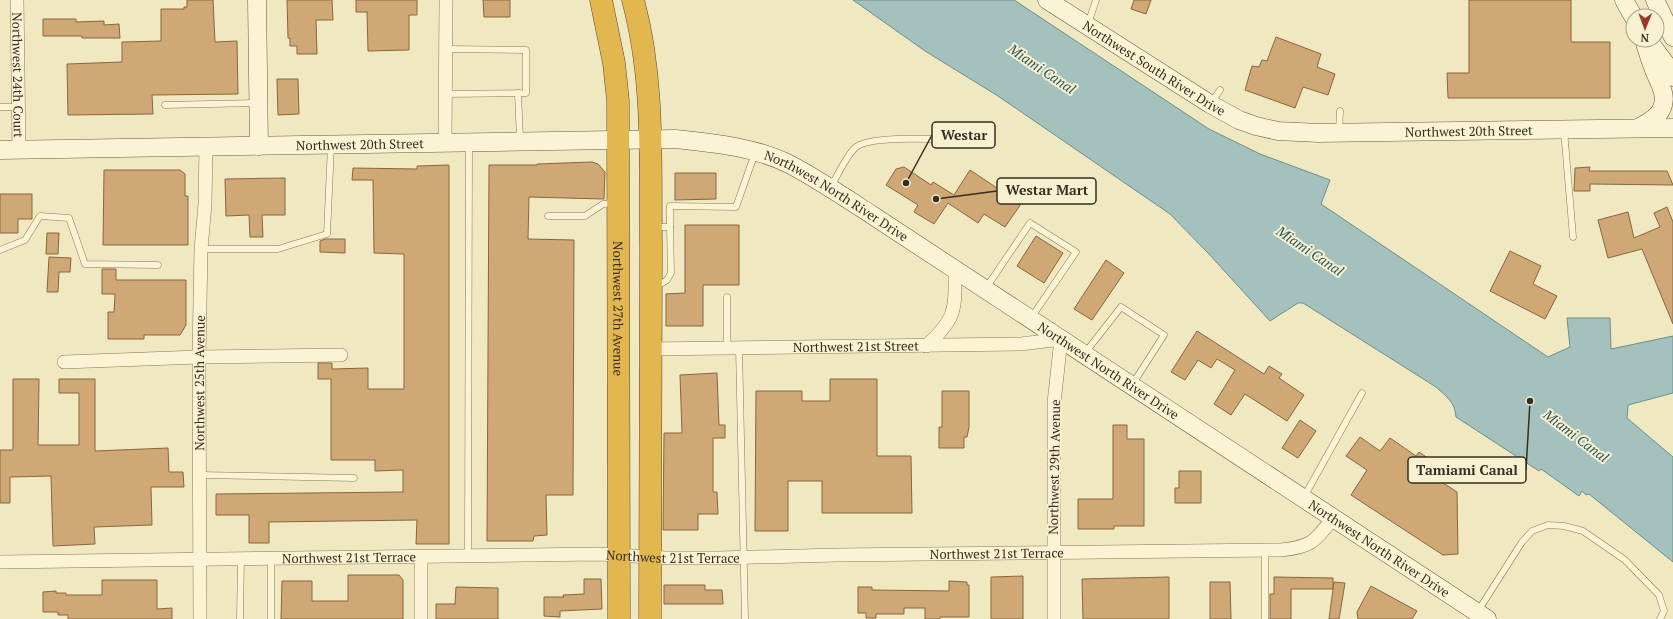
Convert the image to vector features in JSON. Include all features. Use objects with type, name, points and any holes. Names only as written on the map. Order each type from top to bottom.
[{"type":"highway","name":"Northwest 27th Avenue","points":[[601,0],[617,83],[619,619]]},
{"type":"highway","points":[[633,0],[647,68],[650,139],[660,227],[651,290],[650,619]]},
{"type":"main road","points":[[257,0],[259,146]]},
{"type":"main road","name":"Northwest South River Drive","points":[[1047,0],[1088,26],[1215,97],[1239,120],[1265,129]]},
{"type":"main road","points":[[1655,0],[1673,36]]},
{"type":"main road","points":[[1638,128],[1657,115],[1662,108],[1663,100],[1661,86],[1647,48]]},
{"type":"main road","points":[[1654,48],[1668,67],[1673,77]]},
{"type":"main road","name":"Northwest 20th Street","points":[[1265,129],[1291,133],[1339,133],[1673,128]]},
{"type":"main road","name":"Northwest 20th Street","points":[[0,150],[650,139],[675,139],[719,144]]},
{"type":"main road","name":"Northwest North River Drive","points":[[719,144],[756,152],[790,165],[830,188],[1304,498],[1480,617]]},
{"type":"street","name":"Northwest 24th Court","points":[[17,0],[19,150]]},
{"type":"street","points":[[445,142],[446,0]]},
{"type":"street","name":"Northwest 25th Avenue","points":[[200,619],[198,357],[206,146]]},
{"type":"street","points":[[926,346],[940,334],[951,318],[954,299],[955,270]]},
{"type":"street","name":"Northwest 21st Street","points":[[650,349],[1021,344],[1061,339]]},
{"type":"street","name":"Northwest 29th Avenue","points":[[1054,619],[1054,403],[1061,339]]},
{"type":"street","points":[[64,362],[198,357],[341,355]]},
{"type":"street","name":"Northwest 21st Terrace","points":[[0,562],[200,558],[619,554],[650,557],[744,557],[1265,551],[1292,549],[1310,544],[1316,540],[1333,518]]},
{"type":"street","points":[[421,557],[421,619]]},
{"type":"lane","points":[[1088,26],[1096,0]]},
{"type":"lane","points":[[446,49],[526,50],[526,93],[446,94]]},
{"type":"lane","points":[[518,93],[520,141]]},
{"type":"lane","points":[[165,105],[258,103]]},
{"type":"lane","points":[[0,107],[18,107]]},
{"type":"lane","points":[[1339,133],[1340,111]]},
{"type":"lane","points":[[1564,129],[1573,237]]},
{"type":"lane","points":[[830,188],[855,148],[865,142],[882,140],[968,140]]},
{"type":"lane","points":[[468,556],[469,142]]},
{"type":"lane","points":[[201,249],[278,249],[327,234],[331,145]]},
{"type":"lane","points":[[660,227],[670,206],[736,207],[756,152]]},
{"type":"lane","points":[[548,216],[585,216],[603,204],[618,203]]},
{"type":"lane","points":[[0,250],[25,240],[40,216],[69,218],[85,264],[158,265]]},
{"type":"lane","points":[[985,290],[1030,223],[1076,252],[1031,319]]},
{"type":"lane","points":[[727,297],[733,348],[744,557],[745,619]]},
{"type":"lane","points":[[1084,354],[1121,307],[1164,335],[1132,385]]},
{"type":"lane","points":[[1304,498],[1362,393]]},
{"type":"lane","points":[[199,475],[354,478]]},
{"type":"lane","points":[[1480,617],[1522,542],[1532,531],[1548,525],[1564,526],[1583,532],[1625,560],[1659,595],[1664,612],[1660,619]]},
{"type":"lane","points":[[1265,551],[1265,619]]},
{"type":"lane","points":[[240,619],[241,558]]},
{"type":"lane","points":[[271,619],[272,558]]},
{"type":"water","name":"Miami Canal","points":[[853,0],[1014,0],[1209,129],[1260,154],[1330,180],[1321,204],[1548,357],[1570,347],[1567,318],[1610,318],[1611,349],[1673,336],[1673,393],[1628,405],[1627,418],[1673,457],[1673,562],[1589,494],[1586,495],[1582,491],[1579,496],[1541,469],[1539,471],[1456,417],[1452,404],[1436,387],[1303,303],[1298,303],[1270,321],[1170,214],[998,96],[925,51]]},
{"type":"building","points":[[187,0],[213,0],[215,42],[237,41],[238,94],[152,95],[153,114],[68,115],[67,64],[122,62],[122,42],[161,41],[161,9],[184,9],[184,7],[187,7]]},
{"type":"building","points":[[287,0],[332,0],[333,20],[316,20],[317,54],[297,54],[297,46],[290,46],[290,38],[288,38]]},
{"type":"building","points":[[356,0],[417,0],[417,15],[409,15],[409,50],[368,51],[367,12],[356,12]]},
{"type":"building","points":[[483,0],[510,0],[510,17],[484,17]]},
{"type":"building","points":[[1134,0],[1151,0],[1146,14],[1131,9]]},
{"type":"building","points":[[1469,0],[1571,0],[1571,42],[1610,42],[1610,98],[1448,98],[1447,73],[1469,73]]},
{"type":"building","points":[[43,19],[76,19],[76,22],[104,21],[104,25],[119,24],[120,38],[43,36]]},
{"type":"building","points":[[1276,37],[1321,54],[1317,67],[1335,74],[1328,95],[1303,87],[1295,108],[1245,90],[1252,66],[1259,67],[1262,60],[1267,61]]},
{"type":"building","points":[[277,79],[298,79],[299,114],[278,115]]},
{"type":"building","points":[[592,162],[598,164],[605,172],[604,199],[529,197],[528,239],[574,240],[573,495],[546,495],[547,535],[534,536],[533,541],[487,541],[489,165],[537,165]]},
{"type":"building","points":[[449,165],[449,544],[416,544],[417,520],[269,522],[269,543],[249,543],[249,515],[216,515],[216,494],[403,492],[403,470],[375,471],[375,460],[331,460],[331,379],[318,379],[318,363],[332,363],[332,369],[368,368],[368,389],[404,389],[404,254],[374,253],[373,180],[352,180],[353,168],[417,169],[417,166]]},
{"type":"building","points":[[904,167],[931,185],[933,182],[954,195],[970,170],[1021,204],[1005,227],[984,214],[978,223],[948,203],[934,224],[914,212],[918,205],[886,185],[896,169]]},
{"type":"building","points":[[1590,167],[1589,171],[1667,171],[1673,185],[1590,184],[1590,191],[1574,191],[1575,168]]},
{"type":"building","points":[[104,170],[180,170],[185,174],[185,196],[188,196],[188,245],[103,245]]},
{"type":"building","points":[[675,173],[716,173],[716,199],[675,200]]},
{"type":"building","points":[[285,178],[285,215],[262,215],[263,237],[250,237],[249,215],[226,216],[225,179]]},
{"type":"building","points":[[0,194],[32,194],[32,219],[18,219],[18,233],[0,233]]},
{"type":"building","points":[[1667,207],[1673,222],[1673,324],[1642,249],[1608,258],[1598,220],[1628,212],[1634,238],[1660,227],[1654,213]]},
{"type":"building","points":[[685,225],[739,225],[739,285],[703,285],[703,326],[666,326],[666,294],[685,293]]},
{"type":"building","points":[[47,233],[59,233],[58,254],[46,254]]},
{"type":"building","points":[[1036,236],[1063,253],[1044,283],[1017,266]]},
{"type":"building","points":[[325,239],[345,239],[345,253],[320,252],[320,241]]},
{"type":"building","points":[[1510,251],[1541,266],[1533,284],[1557,296],[1545,319],[1490,291]]},
{"type":"building","points":[[49,257],[71,258],[70,272],[59,272],[58,292],[47,292]]},
{"type":"building","points":[[1106,260],[1124,273],[1092,320],[1074,309]]},
{"type":"building","points":[[102,269],[116,269],[116,280],[186,280],[186,325],[180,335],[144,335],[144,339],[108,339],[108,312],[114,312],[115,294],[102,294]]},
{"type":"building","points":[[1197,331],[1264,374],[1269,366],[1282,374],[1279,378],[1304,395],[1287,421],[1245,394],[1231,415],[1214,404],[1235,370],[1217,359],[1211,368],[1198,360],[1185,380],[1171,372]]},
{"type":"building","points":[[717,373],[719,425],[725,425],[725,438],[713,438],[713,492],[717,492],[718,514],[698,514],[698,530],[663,530],[664,433],[682,433],[680,375]]},
{"type":"building","points":[[13,379],[39,379],[38,445],[79,445],[79,393],[59,393],[59,379],[95,379],[95,451],[168,448],[169,472],[183,472],[184,487],[151,487],[152,525],[94,527],[95,544],[53,546],[51,476],[10,477],[10,503],[0,503],[0,450],[13,450]]},
{"type":"building","points":[[830,379],[877,379],[877,456],[911,456],[912,513],[822,513],[822,481],[788,481],[788,531],[755,531],[756,391],[802,391],[802,401],[830,401]]},
{"type":"building","points":[[942,391],[969,391],[969,427],[967,437],[964,437],[964,448],[939,448],[939,427],[942,427]]},
{"type":"building","points":[[1300,420],[1316,431],[1298,458],[1282,448]]},
{"type":"building","points":[[1113,425],[1127,425],[1127,439],[1144,439],[1144,526],[1114,526],[1114,529],[1078,529],[1078,499],[1113,499]]},
{"type":"building","points":[[1360,437],[1380,451],[1390,438],[1416,456],[1419,452],[1444,469],[1437,479],[1457,492],[1458,554],[1443,555],[1351,495],[1367,470],[1346,456]]},
{"type":"building","points":[[1179,471],[1201,471],[1201,503],[1175,503],[1175,488],[1179,488]]},
{"type":"building","points":[[348,575],[399,575],[403,580],[403,619],[281,619],[282,581],[312,581],[312,601],[348,601]]},
{"type":"building","points":[[1023,576],[1023,619],[991,619],[991,577]]},
{"type":"building","points":[[1169,577],[1169,619],[1083,619],[1082,579]]},
{"type":"building","points":[[1274,577],[1333,578],[1333,589],[1291,589],[1291,619],[1270,619],[1270,594],[1274,594]]},
{"type":"building","points":[[584,579],[601,579],[602,609],[560,611],[560,617],[544,616],[544,597],[564,597],[563,595],[584,594]]},
{"type":"building","points":[[102,580],[157,580],[157,609],[172,608],[172,619],[68,619],[68,615],[58,615],[58,612],[43,612],[43,592],[56,591],[56,593],[66,593],[66,595],[102,595]]},
{"type":"building","points":[[949,581],[967,582],[967,585],[969,585],[969,617],[940,617],[940,619],[925,619],[925,608],[904,608],[904,614],[876,614],[876,618],[866,618],[866,613],[858,613],[858,587],[872,587],[872,590],[949,591]]},
{"type":"building","points":[[1210,582],[1230,582],[1231,619],[1210,619]]},
{"type":"building","points":[[1334,582],[1345,583],[1339,619],[1329,619]]},
{"type":"building","points":[[664,585],[705,585],[705,590],[722,590],[723,604],[664,604]]},
{"type":"building","points":[[1371,586],[1417,611],[1412,619],[1358,619],[1357,612]]},
{"type":"building","points":[[456,587],[498,588],[498,619],[436,619],[436,604],[455,604]]},
{"type":"place","name":"Westar","points":[[906,183]]},
{"type":"place","name":"Westar Mart","points":[[936,199]]},
{"type":"place","name":"Tamiami Canal","points":[[1530,401]]}]
